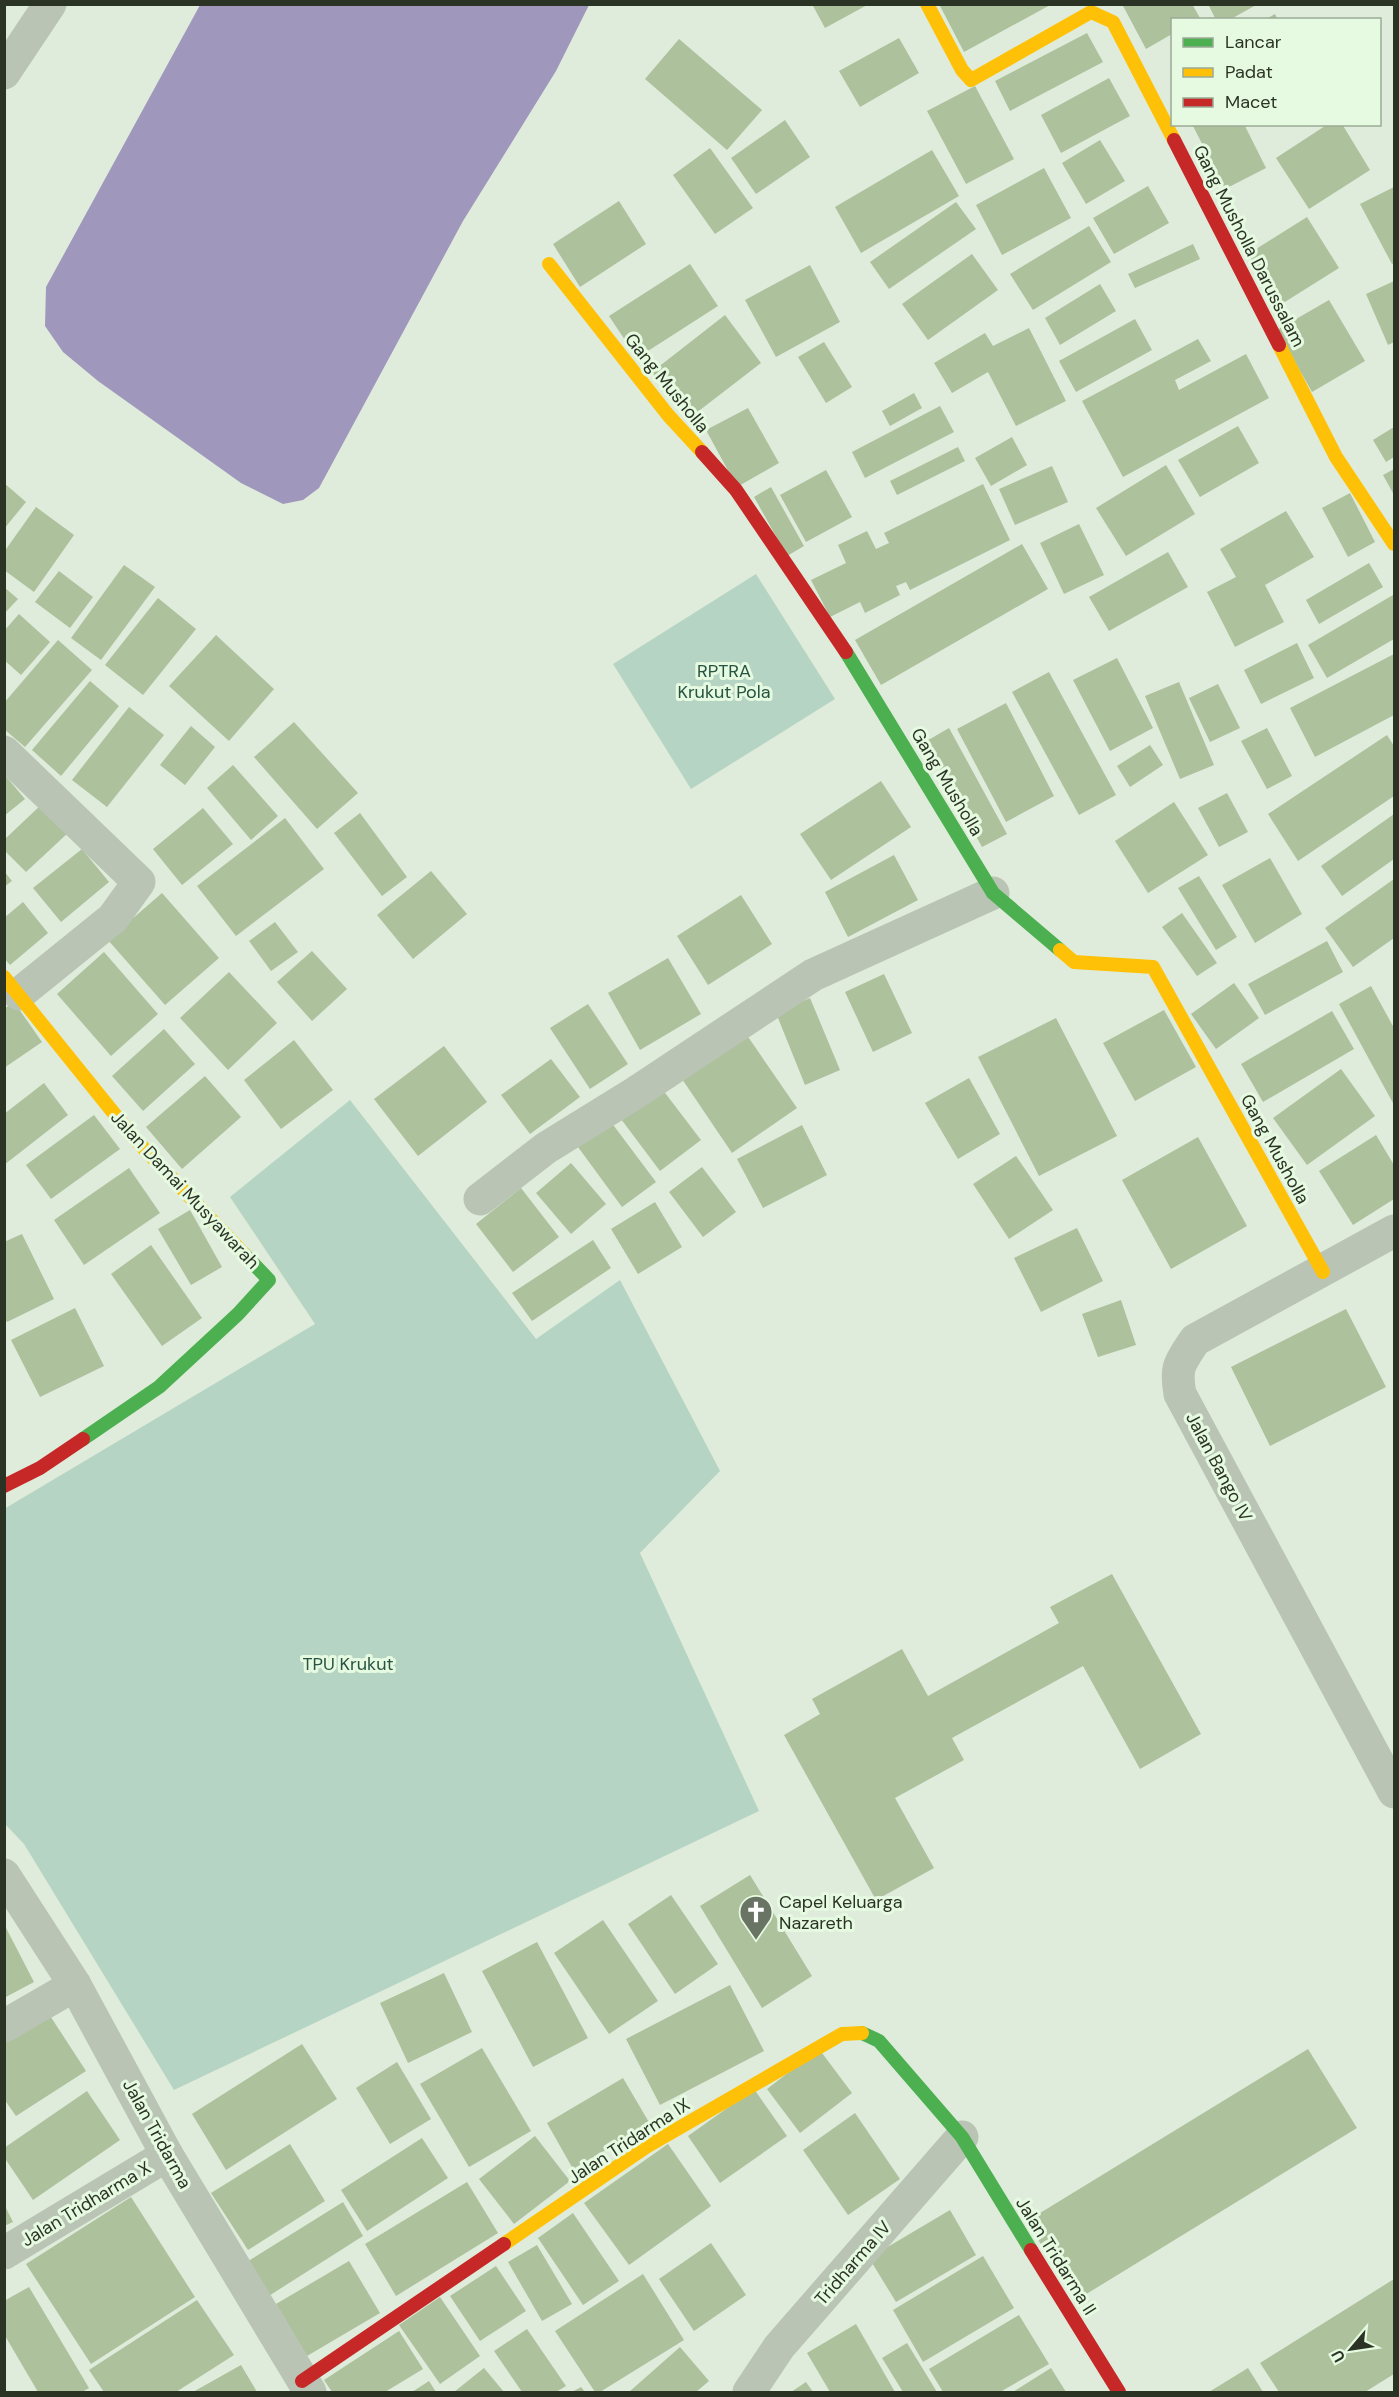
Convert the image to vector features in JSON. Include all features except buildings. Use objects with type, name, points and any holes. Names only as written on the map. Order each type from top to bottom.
[{"type":"street","points":[[4,73],[50,4]]},
{"type":"street","name":"Gang Musholla Darussalam","points":[[927,4],[962,70],[971,80],[1091,12],[1113,22],[1336,457],[1395,544]]},
{"type":"street","name":"Gang Musholla","points":[[549,264],[668,415],[736,490],[851,660],[993,893],[1074,962],[1153,967],[1323,1272]]},
{"type":"street","points":[[4,752],[139,882],[112,918],[12,986]]},
{"type":"street","points":[[480,1199],[546,1149],[813,975],[993,893]]},
{"type":"street","name":"Jalan Damai Musyawarah","points":[[4,1486],[40,1468],[159,1387],[238,1314],[269,1280],[133,1137],[12,986]]},
{"type":"street","name":"Jalan Bango IV","points":[[1395,1231],[1195,1340],[1176,1374],[1180,1394],[1395,1792]]},
{"type":"street","name":"Jalan Tridarma","points":[[4,1875],[75,1985],[167,2155],[306,2386]]},
{"type":"street","points":[[4,2026],[75,1985]]},
{"type":"street","name":"Jalan Tridarma IX","points":[[306,2386],[646,2147],[842,2034],[854,2031],[867,2033],[879,2041],[962,2138]]},
{"type":"street","name":"Tridharma IV","points":[[749,2392],[779,2347],[962,2138]]},
{"type":"street","name":"Jalan Tridarma II","points":[[962,2138],[1119,2392]]},
{"type":"street","name":"Jalan Tridharma X","points":[[4,2253],[167,2155]]},
{"type":"green space","name":"RPTRA Krukut Pola","points":[[756,574],[835,699],[691,789],[613,664]]},
{"type":"green space","name":"TPU Krukut","points":[[350,1100],[536,1339],[620,1280],[720,1471],[640,1553],[759,1811],[174,2090],[24,1844],[5,1824],[4,1509],[315,1324],[230,1197]]},
{"type":"shaded area","points":[[200,5],[589,5],[556,71],[463,221],[319,488],[303,500],[283,504],[241,483],[98,381],[63,352],[45,326],[46,287]]},
{"type":"traffic: fast","points":[[846,652],[993,893],[1060,950]]},
{"type":"traffic: fast","points":[[83,1439],[159,1387],[238,1314],[269,1280],[244,1254]]},
{"type":"traffic: fast","points":[[862,2033],[879,2041],[962,2137],[1031,2250]]},
{"type":"traffic: slow","points":[[927,4],[962,70],[971,80],[1091,12],[1113,22],[1174,140]]},
{"type":"traffic: slow","points":[[549,264],[668,415],[702,452]]},
{"type":"traffic: slow","points":[[1279,345],[1336,457],[1394,544]]},
{"type":"traffic: slow","points":[[1060,950],[1074,962],[1153,967],[1323,1272]]},
{"type":"traffic: slow","points":[[4,977],[133,1137],[244,1254]]},
{"type":"traffic: slow","points":[[504,2244],[646,2147],[842,2034],[862,2033]]},
{"type":"traffic: jam","points":[[1174,140],[1279,345]]},
{"type":"traffic: jam","points":[[702,452],[736,490],[846,652]]},
{"type":"traffic: jam","points":[[4,1486],[40,1468],[83,1439]]},
{"type":"traffic: jam","points":[[302,2381],[504,2244]]},
{"type":"traffic: jam","points":[[1031,2250],[1119,2392]]},
{"type":"place","name":"Capel Keluarga Nazareth","points":[[756,1941]]}]
